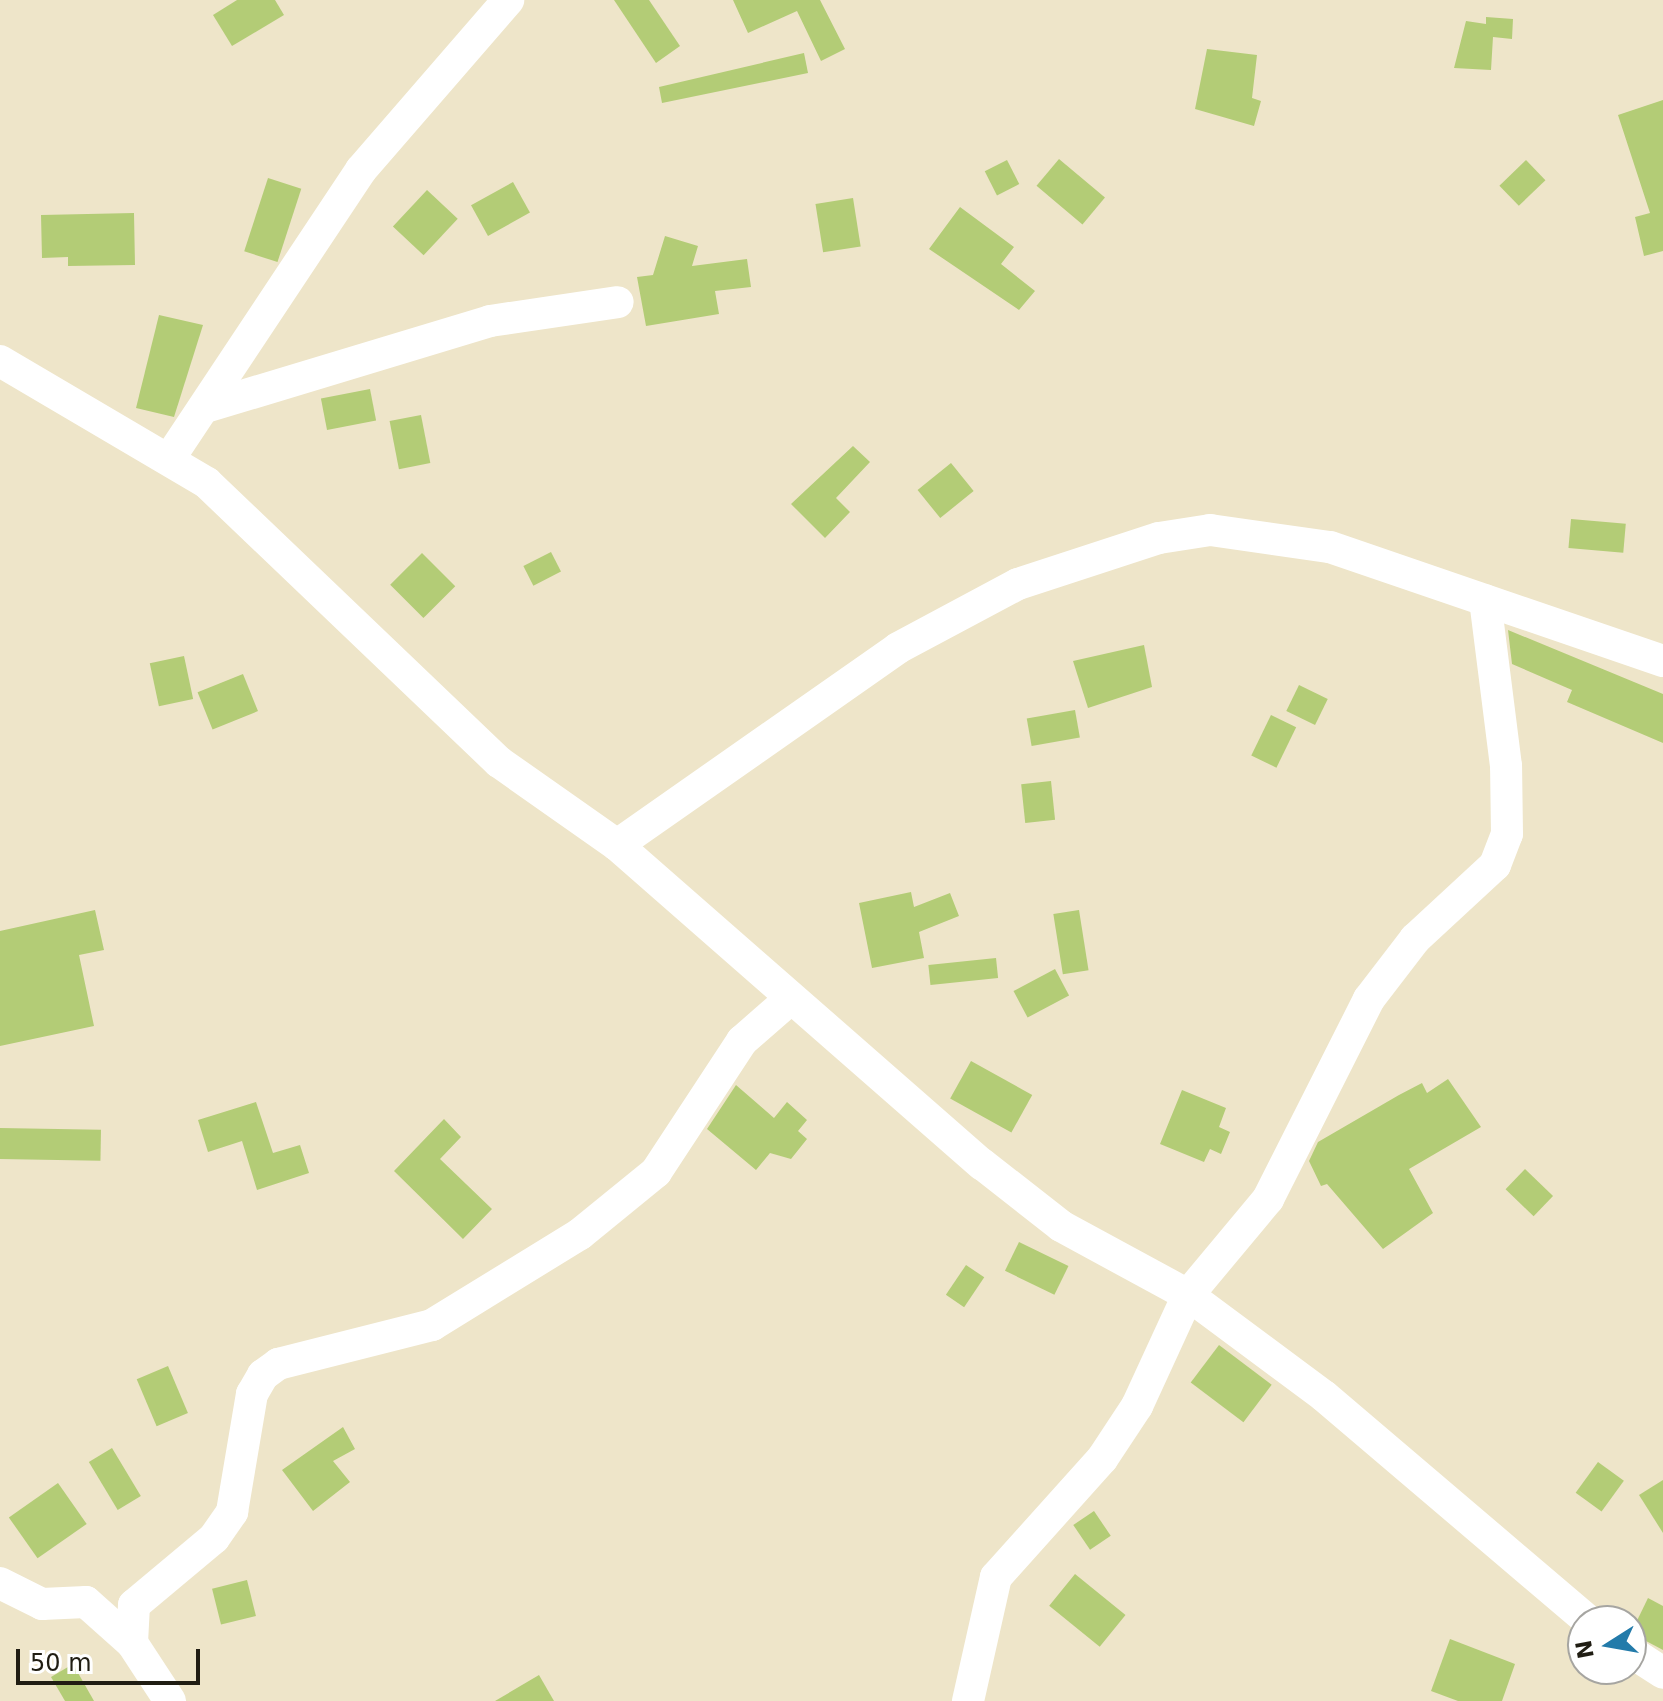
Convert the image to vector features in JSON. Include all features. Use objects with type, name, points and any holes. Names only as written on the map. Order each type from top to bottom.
[{"type":"street","points":[[171,456],[209,406],[361,170],[508,0]]},
{"type":"street","points":[[209,406],[490,321],[618,302]]},
{"type":"street","points":[[0,361],[57,399],[171,456],[499,762],[617,845],[789,1000],[1061,1226],[1188,1295],[1324,1396],[1569,1605]]},
{"type":"street","points":[[617,845],[898,648],[1018,584],[1104,553],[1210,530],[1258,532],[1416,571],[1485,600],[1663,661]]},
{"type":"street","points":[[968,1701],[996,1577],[1102,1459],[1137,1406],[1188,1295],[1268,1199],[1369,999],[1415,939],[1495,865],[1507,834],[1506,766],[1485,600]]},
{"type":"street","points":[[132,1643],[134,1605],[214,1538],[232,1512],[252,1394],[263,1375],[278,1364],[432,1325],[580,1234],[656,1172],[742,1041],[789,1000]]},
{"type":"street","points":[[0,1583],[42,1604],[86,1602],[132,1643],[170,1701]]},
{"type":"building","points":[[237,0],[275,0],[284,15],[232,46],[213,15]]},
{"type":"building","points":[[614,0],[649,0],[680,46],[656,63]]},
{"type":"building","points":[[733,0],[820,0],[845,49],[821,61],[797,11],[748,33]]},
{"type":"building","points":[[1486,17],[1513,19],[1512,39],[1493,37],[1491,70],[1454,68],[1466,21],[1486,24]]},
{"type":"building","points":[[1207,49],[1257,55],[1252,98],[1261,101],[1254,126],[1195,109]]},
{"type":"building","points":[[804,53],[808,73],[662,103],[659,87]]},
{"type":"building","points":[[1663,100],[1663,251],[1644,256],[1635,217],[1650,213],[1618,115]]},
{"type":"building","points":[[1059,159],[1105,198],[1082,224],[1037,186]]},
{"type":"building","points":[[1007,160],[1019,184],[997,195],[985,171]]},
{"type":"building","points":[[1526,160],[1545,180],[1519,206],[1499,186]]},
{"type":"building","points":[[268,178],[301,189],[277,262],[244,251]]},
{"type":"building","points":[[513,182],[530,213],[488,236],[471,205]]},
{"type":"building","points":[[427,190],[458,219],[424,255],[393,227]]},
{"type":"building","points":[[853,198],[861,246],[823,252],[815,204]]},
{"type":"building","points":[[960,207],[1014,247],[1001,264],[1035,291],[1019,310],[929,249]]},
{"type":"building","points":[[134,213],[135,265],[68,266],[68,257],[42,258],[41,215]]},
{"type":"building","points":[[665,236],[698,246],[692,266],[747,259],[751,287],[715,291],[719,314],[646,326],[637,277],[653,275]]},
{"type":"building","points":[[159,315],[203,325],[174,417],[136,408]]},
{"type":"building","points":[[370,389],[376,420],[327,430],[321,399]]},
{"type":"building","points":[[421,415],[430,463],[399,469],[390,421]]},
{"type":"building","points":[[853,446],[870,462],[836,498],[850,512],[825,538],[791,504]]},
{"type":"building","points":[[951,463],[974,491],[940,518],[918,490]]},
{"type":"building","points":[[1571,519],[1626,524],[1623,553],[1568,548]]},
{"type":"building","points":[[551,552],[561,572],[533,586],[523,566]]},
{"type":"building","points":[[422,553],[455,586],[423,618],[390,585]]},
{"type":"building","points":[[1508,630],[1663,694],[1663,743],[1567,702],[1572,690],[1512,664]]},
{"type":"building","points":[[1144,645],[1152,687],[1088,708],[1073,661]]},
{"type":"building","points":[[184,656],[193,699],[159,706],[150,663]]},
{"type":"building","points":[[243,674],[258,711],[213,729],[198,692]]},
{"type":"building","points":[[1299,685],[1328,699],[1315,725],[1286,711]]},
{"type":"building","points":[[1075,710],[1080,738],[1032,746],[1027,719]]},
{"type":"building","points":[[1271,715],[1296,727],[1276,768],[1251,755]]},
{"type":"building","points":[[1051,781],[1055,820],[1025,823],[1021,784]]},
{"type":"building","points":[[911,892],[914,907],[950,893],[959,916],[919,932],[924,958],[872,968],[859,903]]},
{"type":"building","points":[[95,910],[104,950],[79,955],[94,1026],[0,1046],[0,931]]},
{"type":"building","points":[[1079,910],[1089,970],[1063,974],[1053,914]]},
{"type":"building","points":[[996,958],[998,978],[930,985],[928,965]]},
{"type":"building","points":[[1055,969],[1069,995],[1028,1018],[1014,991]]},
{"type":"building","points":[[971,1061],[1032,1095],[1011,1133],[950,1099]]},
{"type":"building","points":[[1448,1079],[1481,1127],[1409,1169],[1433,1213],[1383,1249],[1327,1184],[1321,1186],[1309,1161],[1318,1142],[1422,1083],[1427,1093]]},
{"type":"building","points":[[736,1085],[774,1118],[787,1102],[807,1120],[798,1131],[807,1139],[791,1159],[770,1153],[756,1170],[707,1129]]},
{"type":"building","points":[[1182,1090],[1226,1108],[1219,1127],[1230,1132],[1221,1154],[1210,1149],[1204,1162],[1160,1144]]},
{"type":"building","points":[[256,1102],[273,1153],[300,1145],[309,1173],[257,1190],[242,1141],[208,1152],[198,1120]]},
{"type":"building","points":[[444,1119],[461,1137],[440,1159],[492,1209],[463,1239],[394,1171]]},
{"type":"building","points":[[0,1128],[101,1130],[100,1161],[0,1159]]},
{"type":"building","points":[[1525,1169],[1553,1196],[1534,1216],[1506,1189]]},
{"type":"building","points":[[1019,1242],[1068,1266],[1054,1295],[1005,1271]]},
{"type":"building","points":[[966,1265],[984,1277],[964,1307],[946,1295]]},
{"type":"building","points":[[1219,1345],[1272,1385],[1243,1422],[1191,1383]]},
{"type":"building","points":[[168,1366],[188,1413],[157,1426],[137,1379]]},
{"type":"building","points":[[343,1427],[355,1449],[333,1461],[350,1482],[313,1511],[282,1470]]},
{"type":"building","points":[[112,1448],[141,1496],[118,1510],[89,1462]]},
{"type":"building","points":[[1598,1462],[1624,1481],[1602,1512],[1576,1493]]},
{"type":"building","points":[[1663,1480],[1663,1533],[1639,1495]]},
{"type":"building","points":[[58,1483],[87,1524],[38,1558],[9,1517]]},
{"type":"building","points":[[1094,1511],[1111,1536],[1090,1550],[1073,1525]]},
{"type":"building","points":[[1075,1574],[1126,1615],[1100,1647],[1049,1606]]},
{"type":"building","points":[[247,1580],[256,1616],[221,1625],[212,1589]]},
{"type":"building","points":[[1648,1598],[1663,1606],[1663,1650],[1647,1642],[1645,1605]]},
{"type":"building","points":[[1450,1639],[1515,1664],[1502,1701],[1458,1701],[1431,1691]]},
{"type":"building","points":[[73,1664],[94,1701],[65,1701],[51,1677]]},
{"type":"building","points":[[539,1675],[554,1701],[495,1701]]}]
